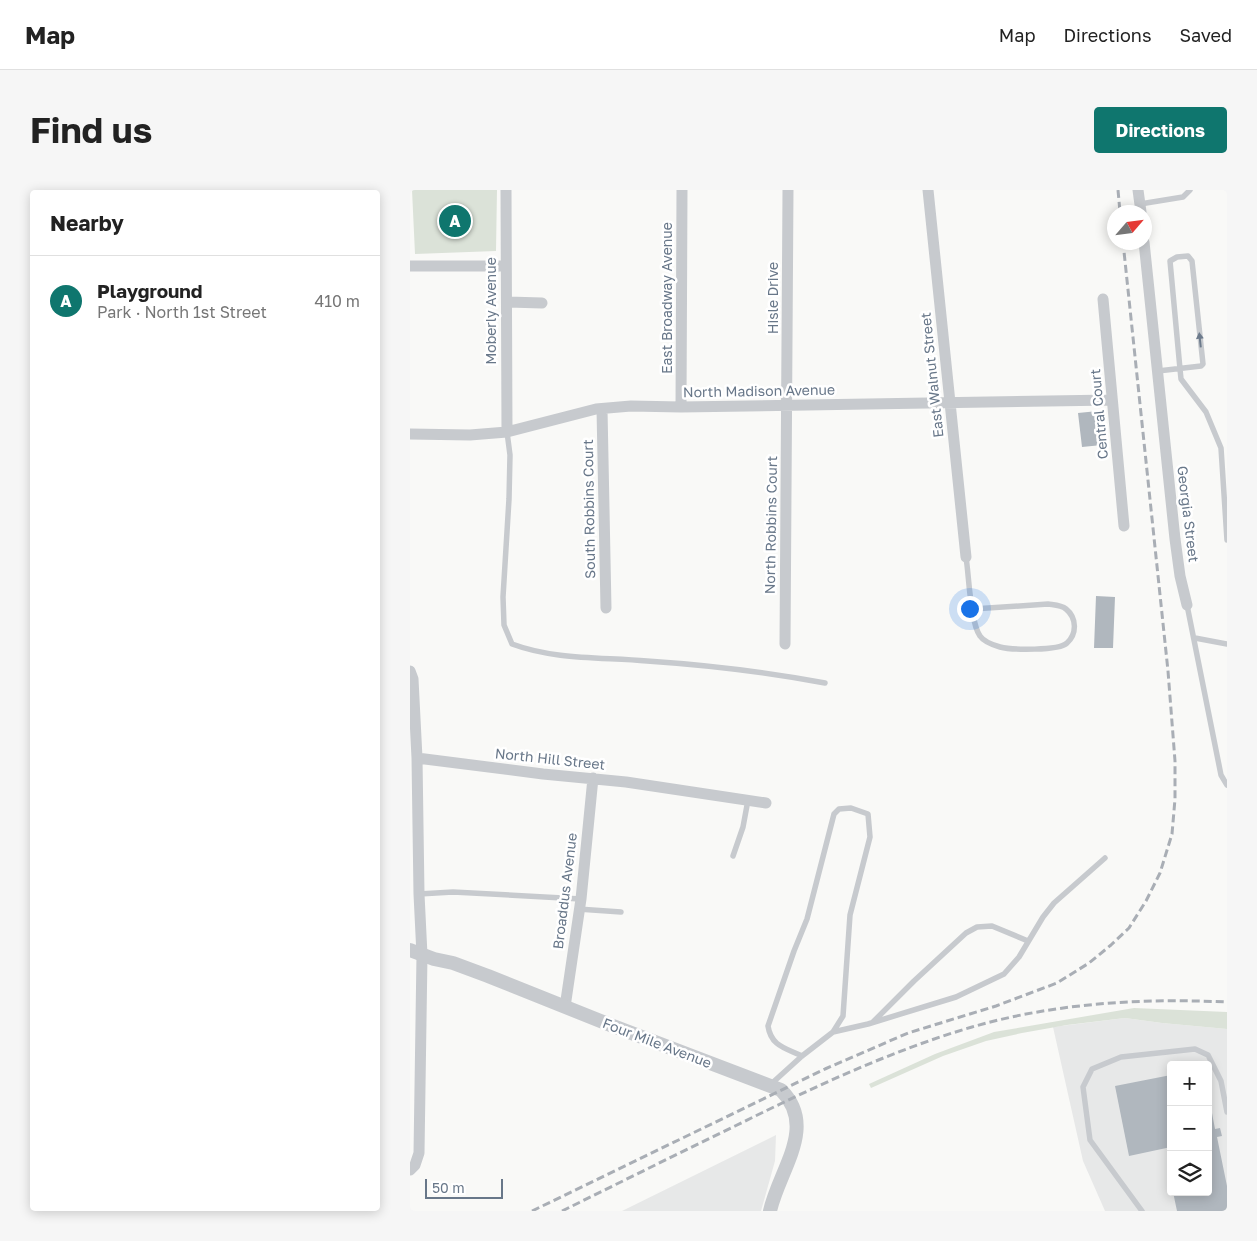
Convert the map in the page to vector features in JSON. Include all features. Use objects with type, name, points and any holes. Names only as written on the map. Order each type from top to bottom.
[{"type":"street","name":"Moberly Avenue","points":[[506,190],[507,432]]},
{"type":"street","name":"East Broadway Avenue","points":[[681,407],[682,190]]},
{"type":"street","name":"Hisle Drive","points":[[788,190],[788,405]]},
{"type":"street","name":"East Walnut Street","points":[[928,190],[966,557]]},
{"type":"street","points":[[1138,190],[1140,205]]},
{"type":"street","name":"Georgia Street","points":[[1145,250],[1175,540],[1187,605]]},
{"type":"street","points":[[410,266],[506,266]]},
{"type":"street","name":"Central Court","points":[[1103,299],[1124,526]]},
{"type":"street","points":[[507,302],[542,303]]},
{"type":"street","name":"North Madison Avenue","points":[[410,434],[470,435],[507,432],[580,413],[631,406],[681,407],[1112,400]]},
{"type":"street","name":"North Robbins Court","points":[[785,644],[788,405]]},
{"type":"street","name":"South Robbins Court","points":[[602,409],[606,608]]},
{"type":"street","points":[[410,671],[413,679],[417,758],[419,894],[416,952],[418,1160],[410,1170]]},
{"type":"street","name":"North Hill Street","points":[[417,758],[671,788],[766,803]]},
{"type":"street","name":"Broaddus Avenue","points":[[565,1007],[580,904],[593,778]]},
{"type":"street","name":"Four Mile Avenue","points":[[416,952],[453,963],[781,1090],[790,1099],[795,1109],[798,1127],[792,1151],[770,1211]]},
{"type":"lane","points":[[1152,205],[1183,198],[1190,190]]},
{"type":"lane","points":[[1158,371],[1180,369],[1201,366],[1203,364],[1192,261],[1188,256],[1178,256],[1170,261],[1180,369],[1181,379],[1201,404],[1220,448],[1225,471],[1227,540]]},
{"type":"lane","points":[[507,432],[510,455],[509,499],[503,597],[504,625],[512,644],[531,651],[564,656],[648,661],[781,675],[825,683]]},
{"type":"lane","points":[[966,557],[975,626],[979,635],[990,644],[1000,647],[1051,649],[1067,643],[1074,632],[1075,624],[1072,615],[1066,609],[1059,606],[1048,604],[973,609]]},
{"type":"lane","name":"Georgia Street","points":[[1187,605],[1221,775],[1227,784]]},
{"type":"lane","points":[[1195,638],[1227,644]]},
{"type":"lane","points":[[733,856],[743,827],[748,800]]},
{"type":"lane","points":[[770,1085],[802,1056],[833,1032],[843,1016],[850,915],[870,837],[868,814],[851,808],[839,809],[834,814],[807,919],[794,950],[768,1026],[770,1036],[775,1042],[802,1056]]},
{"type":"lane","points":[[833,1032],[872,1023],[956,997],[1004,974],[1019,957],[1043,917],[1054,903],[1105,858]]},
{"type":"lane","points":[[419,894],[453,892],[580,904],[621,912]]},
{"type":"lane","points":[[872,1023],[966,933],[978,927],[992,926],[1028,941]]},
{"type":"lane","points":[[1142,1211],[1090,1140],[1083,1088],[1092,1069],[1121,1057],[1195,1049],[1208,1055],[1220,1081],[1227,1112]]},
{"type":"shaded area","points":[[412,190],[497,190],[496,251],[415,254]]},
{"type":"shaded area","points":[[1134,1008],[1227,1012],[1227,1029],[1125,1018],[1067,1025],[986,1041],[943,1056],[871,1088],[869,1084],[935,1054],[994,1032]]},
{"type":"shaded area","points":[[1125,1018],[1227,1029],[1227,1211],[1105,1211],[1083,1161],[1053,1027]]},
{"type":"shaded area","points":[[776,1135],[775,1161],[761,1211],[622,1211]]},
{"type":"building","points":[[1098,411],[1102,445],[1082,447],[1078,413]]},
{"type":"building","points":[[1096,596],[1115,597],[1113,648],[1094,648]]},
{"type":"building","points":[[1167,1076],[1167,1148],[1129,1156],[1115,1086]]},
{"type":"building","points":[[1212,1113],[1215,1129],[1220,1128],[1222,1136],[1217,1137],[1227,1186],[1227,1211],[1177,1211],[1174,1196],[1212,1196]]},
{"type":"railway","points":[[1118,190],[1119,205]]},
{"type":"railway","points":[[532,1211],[825,1069],[908,1033],[996,1006],[1057,983],[1089,963],[1111,945],[1129,928],[1146,901],[1160,873],[1172,834],[1175,799],[1175,761],[1168,671],[1124,250]]},
{"type":"railway","points":[[562,1211],[822,1084],[911,1047],[972,1027],[1035,1012],[1067,1007],[1131,1002],[1227,1002]]},
{"type":"place","name":"Playground","points":[[455,221]]}]
